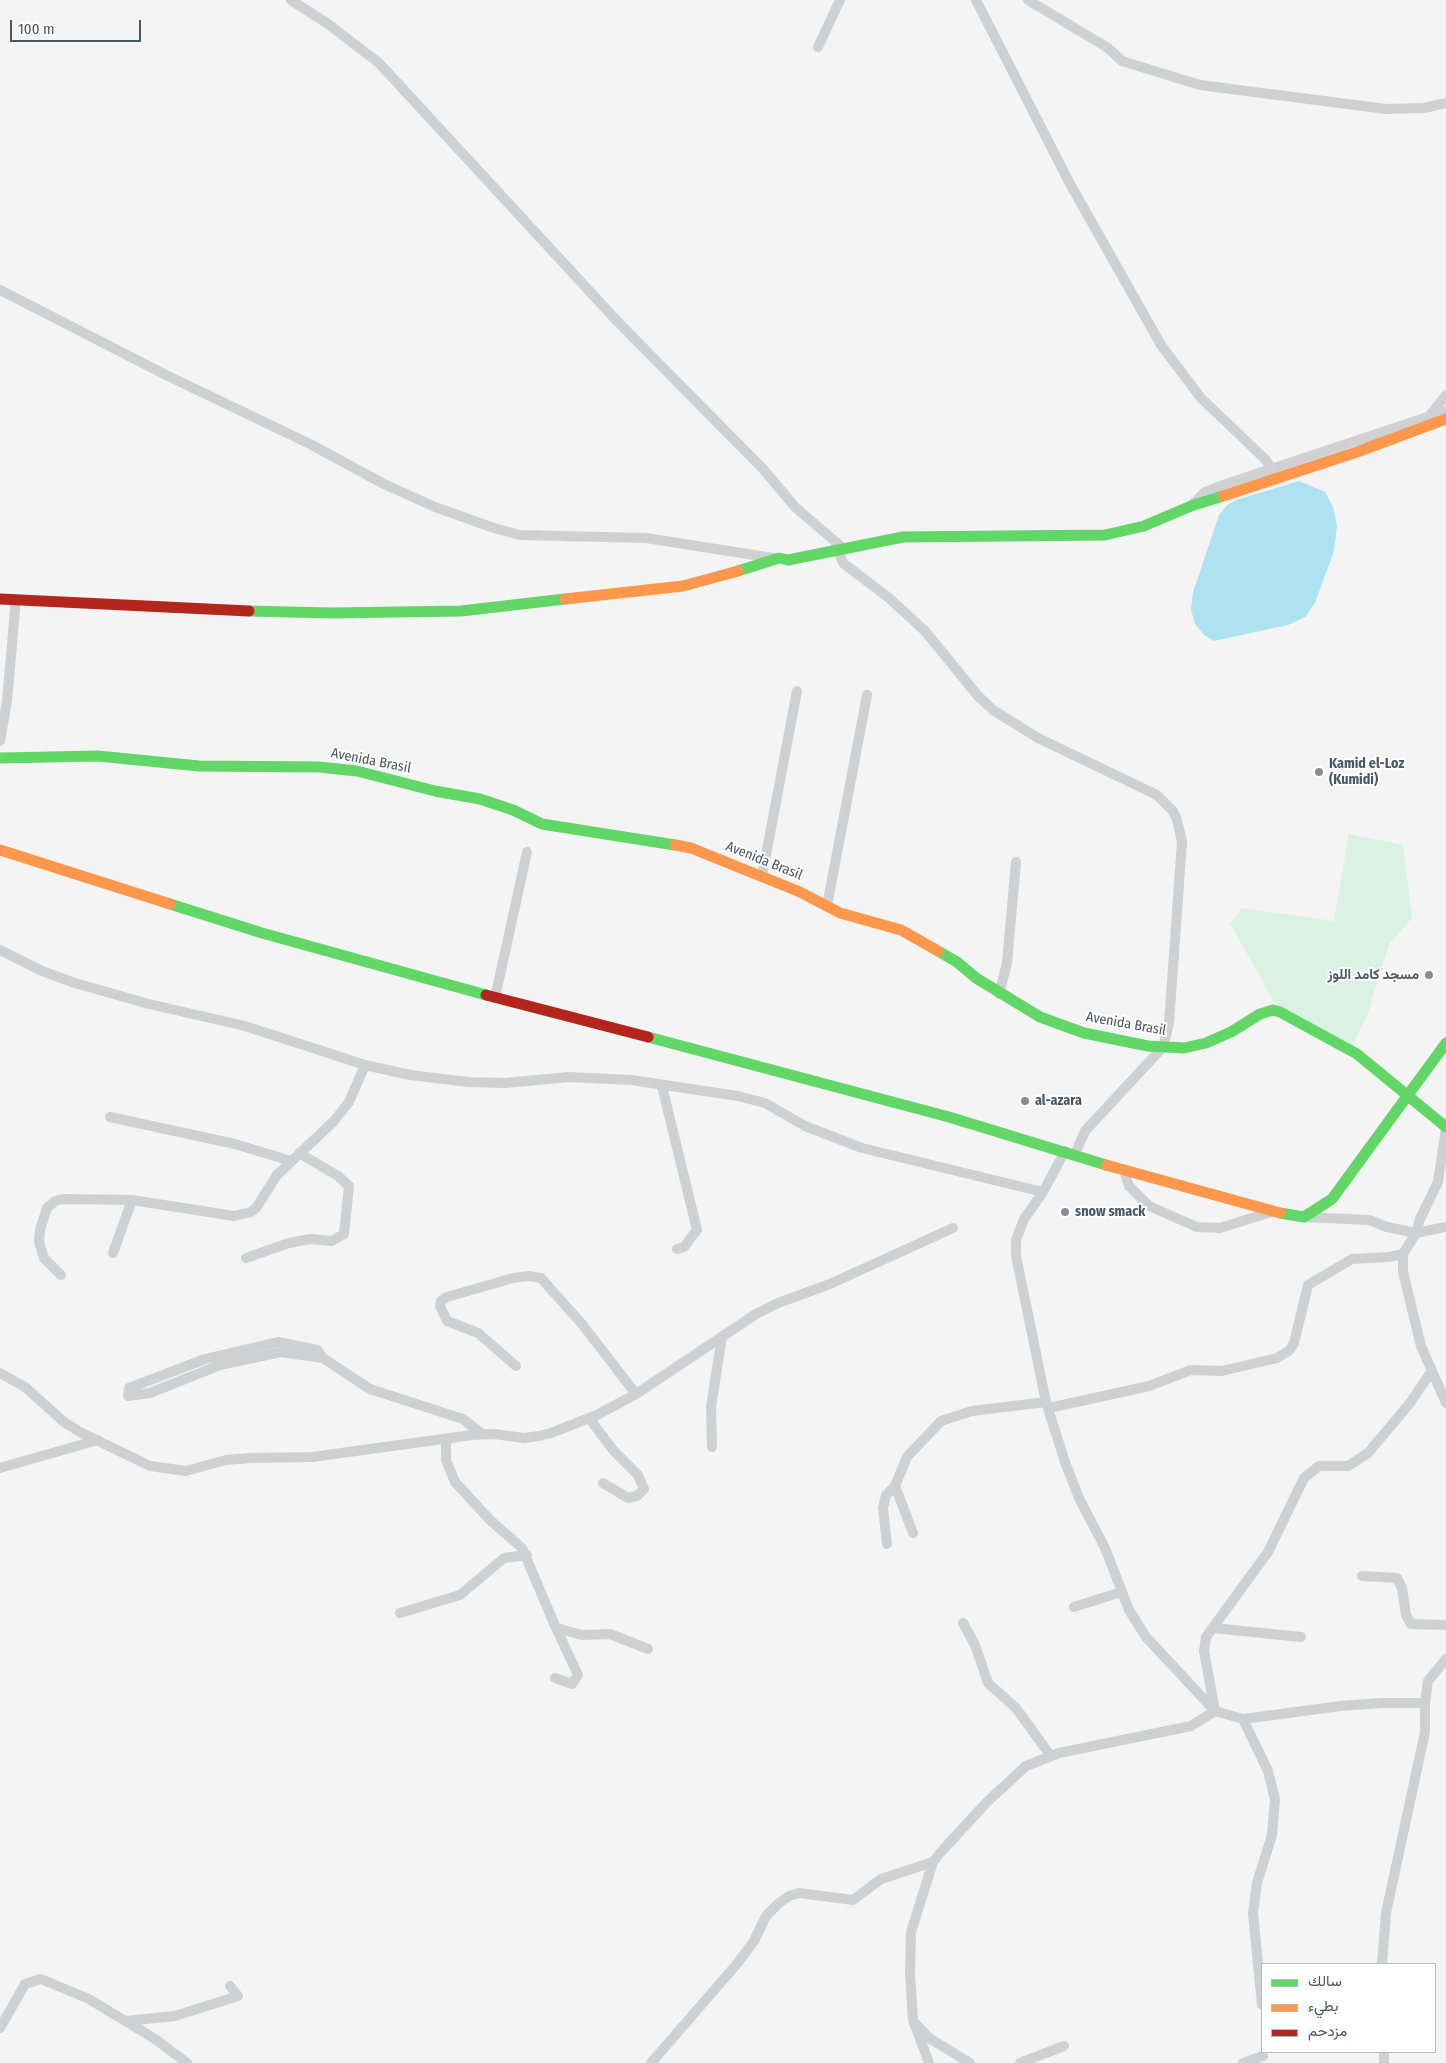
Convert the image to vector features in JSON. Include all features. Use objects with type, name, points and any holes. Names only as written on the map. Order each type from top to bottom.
[{"type":"street","points":[[291,0],[328,24],[379,63],[617,321],[764,470],[795,507],[841,549],[843,563],[889,598],[925,631],[978,696],[993,710],[1045,742],[1156,794],[1173,811],[1182,842],[1169,1023],[1163,1047],[1085,1131],[1024,1219],[1016,1240],[1016,1256],[1047,1405],[1064,1462],[1079,1498],[1105,1548],[1129,1610],[1146,1637],[1215,1710],[1243,1719],[1341,1706],[1425,1703]]},
{"type":"street","points":[[818,47],[840,0]]},
{"type":"street","points":[[976,0],[1087,214],[1161,345],[1201,398],[1275,472]]},
{"type":"street","points":[[1028,0],[1108,48],[1122,61],[1200,86],[1386,109],[1424,108],[1446,103]]},
{"type":"street","points":[[0,290],[27,301],[168,376],[310,444],[384,484],[435,507],[494,528],[520,535],[646,538],[788,560],[903,537],[930,535],[1008,537],[1105,535],[1144,526],[1275,472],[1446,419]]},
{"type":"street","points":[[1430,416],[1446,396]]},
{"type":"street","points":[[1355,448],[1446,411]]},
{"type":"street","points":[[0,599],[206,610],[331,613],[461,610],[683,586],[726,576],[779,558]]},
{"type":"street","points":[[0,741],[7,701],[16,599]]},
{"type":"street","points":[[762,876],[797,691]]},
{"type":"street","points":[[827,906],[867,695]]},
{"type":"street","name":"Avenida Brasil","points":[[0,758],[106,756],[199,766],[320,767],[357,771],[435,791],[480,799],[513,810],[542,824],[691,848],[762,876],[840,913],[901,930],[958,962],[998,994],[1040,1018],[1084,1033],[1163,1047],[1184,1048],[1206,1043],[1248,1023],[1260,1014],[1273,1010],[1349,1049],[1446,1127]]},
{"type":"street","points":[[0,850],[262,933],[496,998],[804,1077],[1271,1212],[1293,1217],[1369,1220],[1387,1227],[1416,1233],[1446,1227]]},
{"type":"street","points":[[496,998],[527,852]]},
{"type":"street","points":[[998,994],[1007,963],[1016,862]]},
{"type":"street","points":[[0,950],[42,971],[75,983],[149,1004],[253,1028],[365,1064],[410,1075],[468,1082],[505,1083],[569,1077],[631,1080],[738,1096],[764,1104],[805,1126],[862,1148],[1043,1192]]},
{"type":"street","points":[[1304,1217],[1332,1199],[1446,1044]]},
{"type":"street","points":[[61,1275],[44,1258],[39,1242],[40,1230],[48,1208],[55,1201],[63,1199],[132,1200],[234,1216],[245,1214],[256,1208],[269,1186],[291,1161],[333,1122],[349,1102],[365,1064]]},
{"type":"street","points":[[662,1086],[697,1230],[684,1247],[677,1249]]},
{"type":"street","points":[[110,1117],[236,1144],[291,1161]]},
{"type":"street","points":[[1446,1127],[1438,1182],[1420,1219],[1416,1233],[1403,1254],[1403,1272],[1421,1346],[1446,1403]]},
{"type":"street","points":[[246,1258],[289,1242],[310,1239],[332,1241],[344,1234],[349,1186],[338,1176],[299,1154]]},
{"type":"street","points":[[1124,1171],[1129,1186],[1150,1206],[1197,1227],[1220,1228],[1271,1212]]},
{"type":"street","points":[[113,1253],[132,1200]]},
{"type":"street","points":[[0,1373],[25,1387],[64,1422],[98,1440],[150,1466],[186,1471],[226,1460],[312,1457],[482,1434],[524,1438],[539,1436],[590,1418],[636,1394],[756,1314],[778,1303],[830,1284],[953,1228]]},
{"type":"street","points":[[887,1544],[883,1508],[886,1495],[895,1486],[907,1457],[941,1421],[980,1410],[1047,1405],[1149,1386],[1192,1370],[1222,1371],[1278,1358],[1290,1350],[1294,1343],[1308,1285],[1352,1259],[1389,1257],[1403,1254]]},
{"type":"street","points":[[516,1366],[478,1333],[447,1321],[440,1306],[441,1301],[447,1297],[513,1278],[529,1276],[542,1278],[582,1324],[636,1394]]},
{"type":"street","points":[[712,1447],[711,1407],[722,1336]]},
{"type":"street","points":[[323,1358],[281,1352],[220,1366],[150,1393],[128,1396],[129,1388],[205,1359],[278,1342],[317,1350],[323,1358],[370,1389],[463,1420],[482,1434]]},
{"type":"street","points":[[1215,1710],[1204,1652],[1206,1637],[1268,1552],[1295,1493],[1309,1472],[1319,1466],[1352,1465],[1368,1454],[1410,1403],[1431,1372]]},
{"type":"street","points":[[590,1418],[613,1450],[638,1475],[644,1489],[637,1496],[628,1498],[603,1483]]},
{"type":"street","points":[[446,1439],[446,1460],[455,1482],[467,1497],[517,1543],[527,1555],[556,1628],[578,1675],[572,1684],[555,1678]]},
{"type":"street","points":[[0,1468],[98,1440]]},
{"type":"street","points":[[895,1486],[913,1533]]},
{"type":"street","points":[[400,1613],[460,1595],[504,1558],[527,1555]]},
{"type":"street","points":[[1362,1576],[1397,1578],[1402,1588],[1406,1615],[1411,1624],[1446,1625]]},
{"type":"street","points":[[1074,1606],[1121,1592]]},
{"type":"street","points":[[964,1623],[975,1645],[988,1683],[1016,1708],[1050,1755]]},
{"type":"street","points":[[556,1628],[582,1635],[610,1634],[648,1649]]},
{"type":"street","points":[[1213,1628],[1301,1637]]},
{"type":"street","points":[[1382,1963],[1386,1913],[1425,1732],[1425,1703],[1428,1681],[1446,1659]]},
{"type":"street","points":[[929,2063],[913,2020],[910,1972],[911,1932],[932,1862],[987,1802],[1026,1766],[1050,1755],[1191,1726],[1215,1710]]},
{"type":"street","points":[[1243,1719],[1268,1770],[1275,1799],[1272,1835],[1258,1883],[1254,1905],[1253,1923],[1261,1996]]},
{"type":"street","points":[[651,2063],[736,1965],[754,1941],[766,1916],[779,1903],[789,1896],[799,1893],[853,1900],[881,1879],[932,1862]]},
{"type":"street","points":[[0,2028],[25,1984],[41,1979],[89,1999],[155,2039],[187,2063]]},
{"type":"street","points":[[126,2021],[176,2016],[238,1996],[230,1986]]},
{"type":"street","points":[[913,2020],[929,2038],[970,2063]]},
{"type":"street","points":[[1020,2063],[1064,2046]]},
{"type":"street","points":[[1244,2063],[1263,2057]]},
{"type":"green space","points":[[1349,834],[1403,845],[1412,918],[1389,944],[1367,1016],[1352,1046],[1320,1034],[1274,1002],[1230,923],[1242,908],[1334,921]]},
{"type":"water","points":[[1299,481],[1325,492],[1333,507],[1337,526],[1334,551],[1315,603],[1305,617],[1288,625],[1214,641],[1204,635],[1195,624],[1191,610],[1193,592],[1219,515],[1227,505],[1236,500]]},
{"type":"traffic: fast","points":[[738,571],[779,558],[788,560],[903,537],[1105,535],[1144,526],[1191,506],[1223,496]]},
{"type":"traffic: fast","points":[[249,611],[331,613],[461,611],[565,599]]},
{"type":"traffic: fast","points":[[0,758],[98,756],[199,766],[319,767],[357,771],[435,791],[480,799],[513,810],[542,824],[675,845]]},
{"type":"traffic: fast","points":[[170,904],[262,933],[486,995]]},
{"type":"traffic: fast","points":[[938,951],[957,962],[976,978],[1040,1017],[1084,1033],[1148,1046],[1184,1048],[1206,1043],[1231,1032],[1260,1014],[1273,1010],[1280,1012],[1357,1054],[1446,1127]]},
{"type":"traffic: fast","points":[[648,1037],[949,1117],[1106,1165]]},
{"type":"traffic: fast","points":[[1280,1213],[1304,1217],[1332,1199],[1446,1043]]},
{"type":"traffic: slow","points":[[1223,496],[1357,452],[1446,419]]},
{"type":"traffic: slow","points":[[565,599],[683,586],[738,571]]},
{"type":"traffic: slow","points":[[675,845],[691,848],[800,892],[840,913],[901,930],[938,951]]},
{"type":"traffic: slow","points":[[0,850],[170,904]]},
{"type":"traffic: slow","points":[[1106,1165],[1280,1213]]},
{"type":"traffic: jam","points":[[0,599],[249,611]]},
{"type":"traffic: jam","points":[[486,995],[648,1037]]},
{"type":"place","name":"Kamid el-Loz (Kumidi)","points":[[1319,772]]},
{"type":"place","name":"مسجد كامد اللوز","points":[[1429,975]]},
{"type":"place","name":"al-azara","points":[[1025,1101]]},
{"type":"place","name":"snow smack","points":[[1065,1212]]}]
